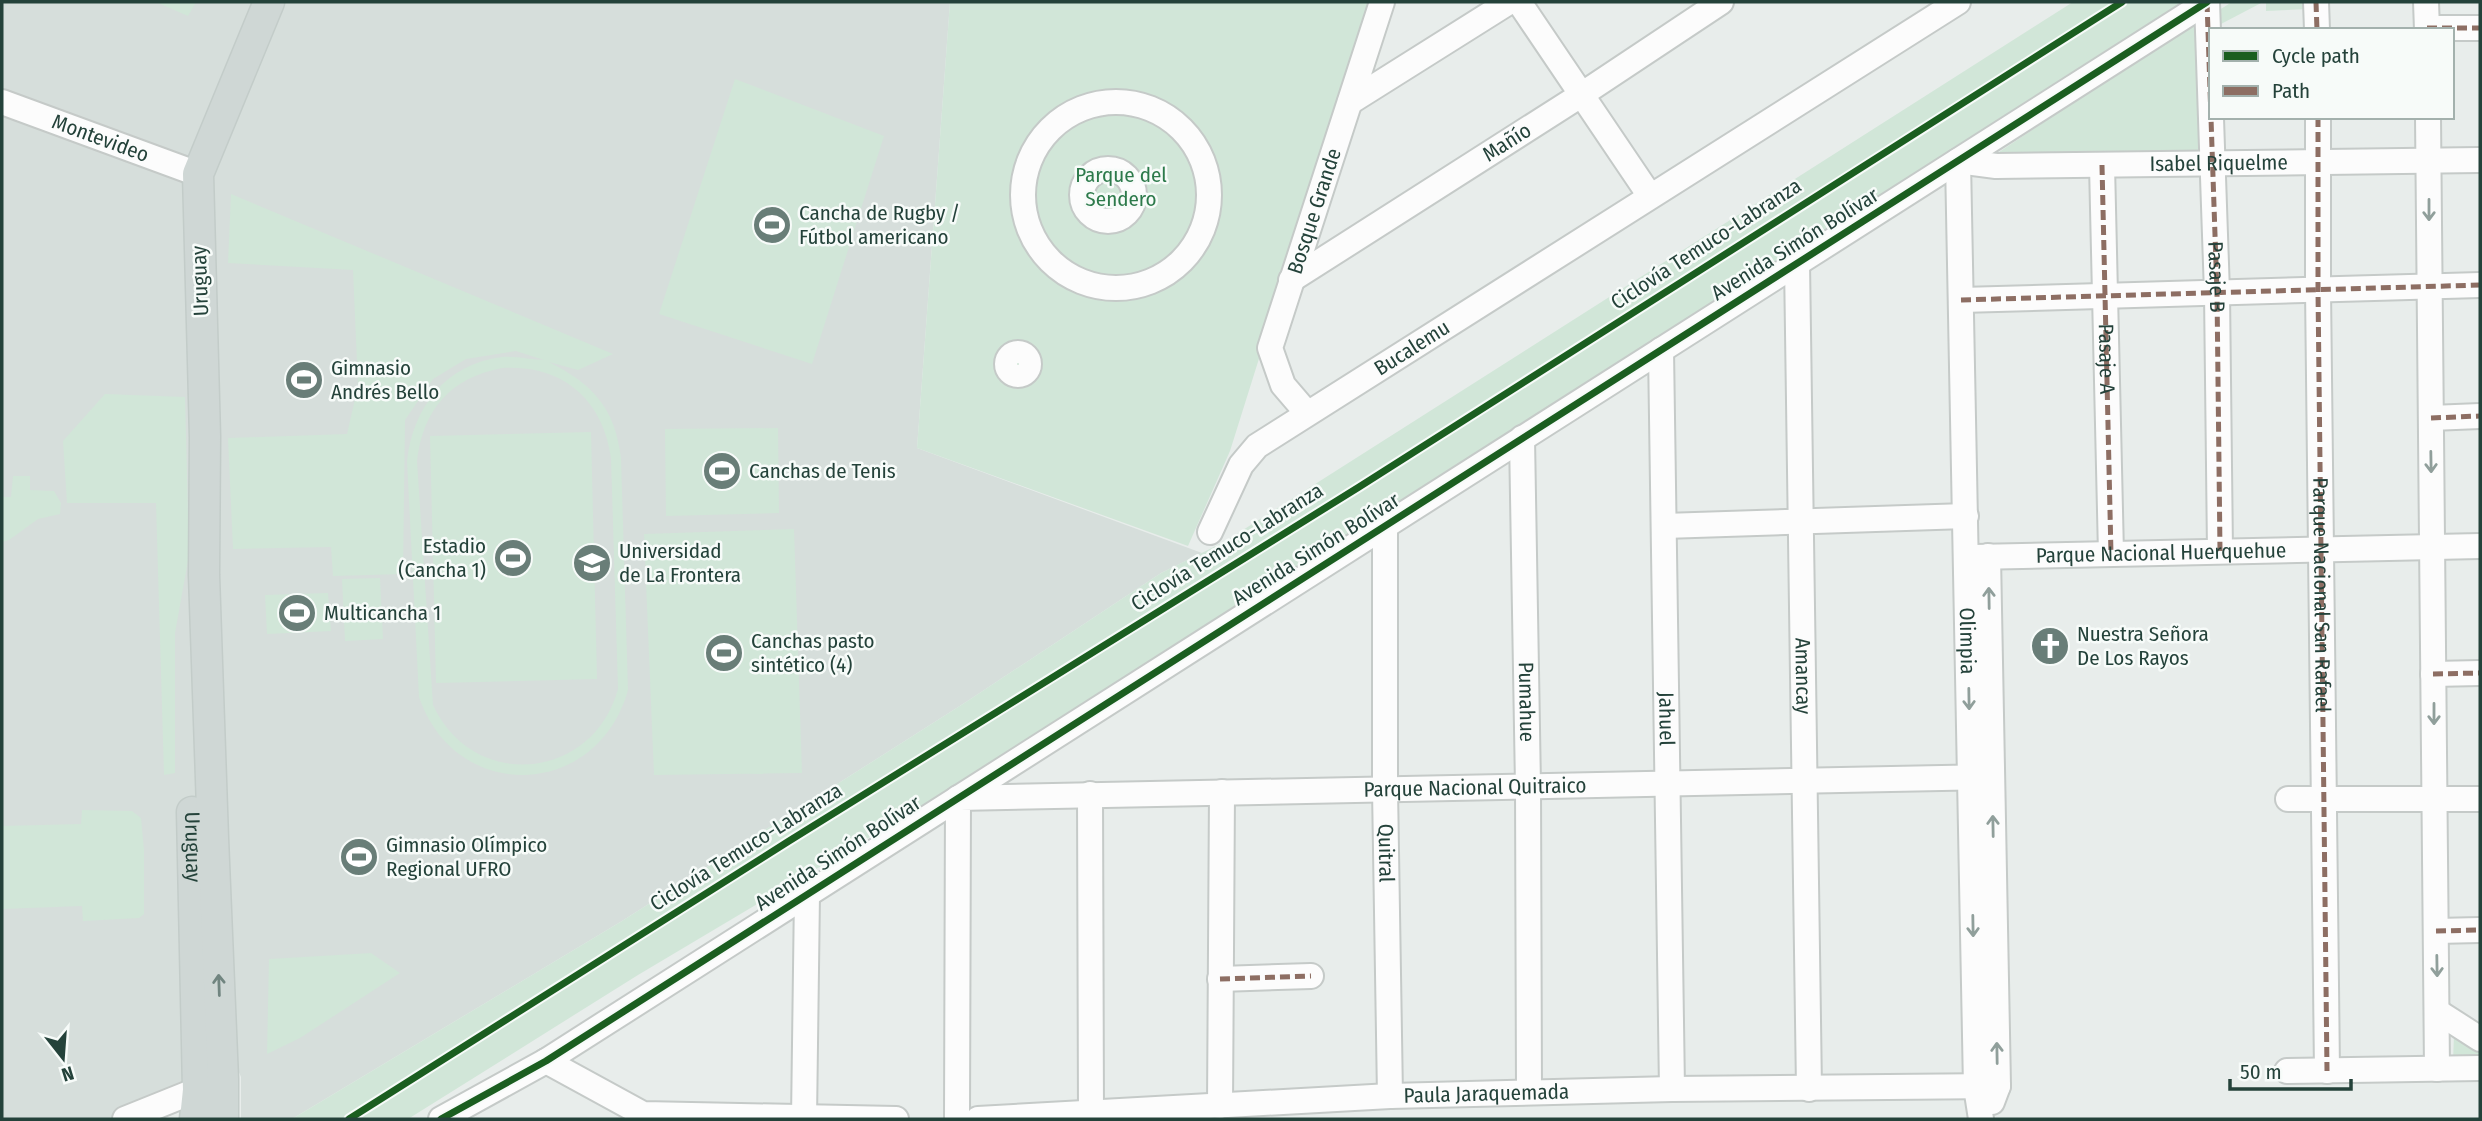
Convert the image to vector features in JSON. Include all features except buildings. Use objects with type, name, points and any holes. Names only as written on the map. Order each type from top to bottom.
[{"type":"main road","name":"Uruguay","points":[[205,1108],[189,713],[191,636],[204,575],[205,423],[198,174],[269,2]]},
{"type":"street","name":"Bosque Grande","points":[[1307,413],[1283,385],[1270,348],[1382,2]]},
{"type":"street","points":[[1350,102],[1509,2]]},
{"type":"street","points":[[1519,2],[1650,196]]},
{"type":"street","name":"Mañío","points":[[1290,280],[1581,95],[1721,2]]},
{"type":"street","name":"Bucalemu","points":[[1210,532],[1241,465],[1258,446],[1958,2]]},
{"type":"street","name":"Avenida Simón Bolívar","points":[[441,1119],[546,1061],[2207,2]]},
{"type":"street","name":"Pasaje B","points":[[2207,2],[2209,83]]},
{"type":"street","points":[[2316,2],[2316,28]]},
{"type":"street","points":[[2426,2],[2427,28]]},
{"type":"street","points":[[2454,28],[2480,28]]},
{"type":"street","name":"Montevideo","points":[[2,102],[198,174]]},
{"type":"street","points":[[1125,102],[1160,113],[1188,134],[1202,159],[1207,177],[1208,208],[1205,223],[1195,243],[1175,267],[1155,279],[1132,286],[1097,286],[1063,271],[1043,253],[1029,229],[1023,188],[1029,161],[1049,130],[1075,110],[1104,103],[1125,102]]},
{"type":"street","name":"Pasaje B","points":[[2210,119],[2217,293],[2220,551]]},
{"type":"street","name":"Parque Nacional San Rafael","points":[[2318,119],[2327,1070]]},
{"type":"street","points":[[2428,119],[2437,1069]]},
{"type":"street","name":"Isabel Riquelme","points":[[1958,161],[1987,166],[2480,160]]},
{"type":"street","name":"Olimpia","points":[[1958,161],[1966,516],[1977,556],[1987,1086],[1983,1119]]},
{"type":"street","name":"Pasaje A","points":[[2102,165],[2111,554]]},
{"type":"street","name":"Amancay","points":[[1797,263],[1809,1088]]},
{"type":"street","points":[[1961,300],[2480,285]]},
{"type":"street","name":"Jahuel","points":[[1661,350],[1672,1089]]},
{"type":"street","points":[[2431,418],[2480,416]]},
{"type":"street","name":"Pumahue","points":[[1522,438],[1528,786],[1529,1092]]},
{"type":"street","points":[[1664,526],[1966,516]]},
{"type":"street","name":"Quitral","points":[[1385,526],[1385,789],[1390,1096]]},
{"type":"street","name":"Parque Nacional Huerquehue","points":[[1977,556],[2480,546]]},
{"type":"street","points":[[2433,674],[2480,673]]},
{"type":"street","name":"Parque Nacional Quitraico","points":[[958,798],[1981,778]]},
{"type":"street","points":[[1220,1106],[1222,792]]},
{"type":"street","points":[[1090,794],[1091,1114]]},
{"type":"street","points":[[957,1119],[958,798]]},
{"type":"street","points":[[2288,799],[2480,799]]},
{"type":"street","points":[[804,1119],[807,894]]},
{"type":"street","points":[[2436,931],[2480,930]]},
{"type":"street","points":[[1220,979],[1311,976]]},
{"type":"street","points":[[2438,1012],[2480,1039]]},
{"type":"street","points":[[546,1061],[643,1114],[896,1119]]},
{"type":"street","points":[[2287,1071],[2480,1068]]},
{"type":"street","name":"Paula Jaraquemada","points":[[978,1119],[1390,1096],[1672,1089],[1987,1086]]},
{"type":"street","points":[[125,1119],[205,1108]]},
{"type":"shaded area","name":"Universidad de La Frontera","points":[[2,2],[950,2],[917,448],[1202,553],[1161,573],[966,702],[622,921],[292,1119],[241,1119],[241,1077],[238,1070],[107,1119],[2,1119]]},
{"type":"green space","points":[[156,2],[196,2],[188,16]]},
{"type":"green space","name":"Parque del Sendero","points":[[950,2],[1371,2],[1230,451],[1188,546],[917,448]]},
{"type":"green space","points":[[2073,2],[2192,2],[947,791],[638,975],[408,1119],[292,1119],[622,921],[966,702],[1161,573],[1224,542]]},
{"type":"green space","points":[[2232,2],[2263,2],[2221,24],[2216,12]]},
{"type":"green space","points":[[2266,2],[2309,2],[2309,9],[2266,11]]},
{"type":"green space","points":[[2195,22],[2201,23],[2202,148],[2192,157],[1998,159],[1996,154]]},
{"type":"green space","name":"Cancha de Rugby / Fútbol americano","points":[[735,79],[884,136],[812,364],[659,314]]},
{"type":"green space","points":[[231,194],[613,354],[578,370],[549,362],[578,379],[599,399],[613,425],[621,458],[628,690],[612,726],[588,752],[558,769],[526,775],[493,771],[463,757],[437,732],[419,697],[407,461],[416,423],[435,392],[448,379],[464,369],[482,361],[502,357],[544,360],[516,351],[466,359],[433,379],[405,420],[403,574],[333,576],[331,547],[233,549],[228,438],[347,434],[358,386],[353,270],[228,263]],"holes":[[[502,368],[524,368],[561,379],[576,389],[599,418],[606,437],[611,458],[618,689],[605,720],[584,743],[559,757],[531,764],[503,762],[475,752],[451,733],[433,705],[417,461],[420,443],[433,412],[454,388],[484,373]]]},
{"type":"green space","points":[[105,394],[185,397],[189,555],[175,633],[175,773],[164,775],[156,503],[67,503],[63,441]]},
{"type":"green space","name":"Canchas de Tenis","points":[[778,428],[779,513],[666,516],[665,429]]},
{"type":"green space","name":"Estadio (Cancha 1)","points":[[591,432],[597,679],[436,683],[430,436]]},
{"type":"green space","points":[[13,476],[30,476],[30,490],[54,491],[61,503],[60,514],[38,519],[2,542],[2,497],[11,497]]},
{"type":"green space","name":"Canchas pasto sintético (4)","points":[[794,529],[802,773],[654,775],[644,534]]},
{"type":"green space","points":[[380,578],[383,639],[345,641],[342,579]]},
{"type":"green space","name":"Multicancha 1","points":[[328,593],[331,631],[267,634],[265,595]]},
{"type":"green space","points":[[82,810],[132,811],[141,818],[144,914],[139,918],[83,921],[82,906],[2,909],[2,826],[81,824]]},
{"type":"green space","points":[[371,953],[400,973],[300,1038],[267,1054],[269,959]]},
{"type":"green space","points":[[2454,1035],[2480,1052],[2480,1061],[2453,1061]]},
{"type":"marked path","points":[[2207,2],[2209,60]]},
{"type":"marked path","points":[[2316,2],[2317,28]]},
{"type":"marked path","points":[[2427,28],[2480,28]]},
{"type":"marked path","points":[[2211,119],[2217,293],[2220,551]]},
{"type":"marked path","points":[[2318,119],[2327,1071]]},
{"type":"marked path","points":[[2102,165],[2111,554]]},
{"type":"marked path","points":[[1961,300],[2480,285]]},
{"type":"marked path","points":[[2431,418],[2480,416]]},
{"type":"marked path","points":[[2433,674],[2480,673]]},
{"type":"marked path","points":[[2436,931],[2480,930]]},
{"type":"marked path","points":[[1220,979],[1311,976]]},
{"type":"cycle path","name":"Ciclovía Temuco-Labranza","points":[[349,1119],[789,841],[1359,487],[2122,2]]},
{"type":"cycle path","points":[[441,1119],[546,1061],[2207,2]]},
{"type":"place","name":"Cancha de Rugby / Fútbol americano","points":[[772,225]]},
{"type":"place","name":"Gimnasio Andrés Bello","points":[[304,380]]},
{"type":"place","name":"Canchas de Tenis","points":[[722,471]]},
{"type":"place","name":"Estadio (Cancha 1)","points":[[513,558]]},
{"type":"place","name":"Universidad de La Frontera","points":[[592,563]]},
{"type":"place","name":"Multicancha 1","points":[[297,613]]},
{"type":"place","name":"Nuestra Señora De Los Rayos","points":[[2050,646]]},
{"type":"place","name":"Canchas pasto sintético (4)","points":[[724,653]]},
{"type":"place","name":"Gimnasio Olímpico Regional UFRO","points":[[359,857]]}]
